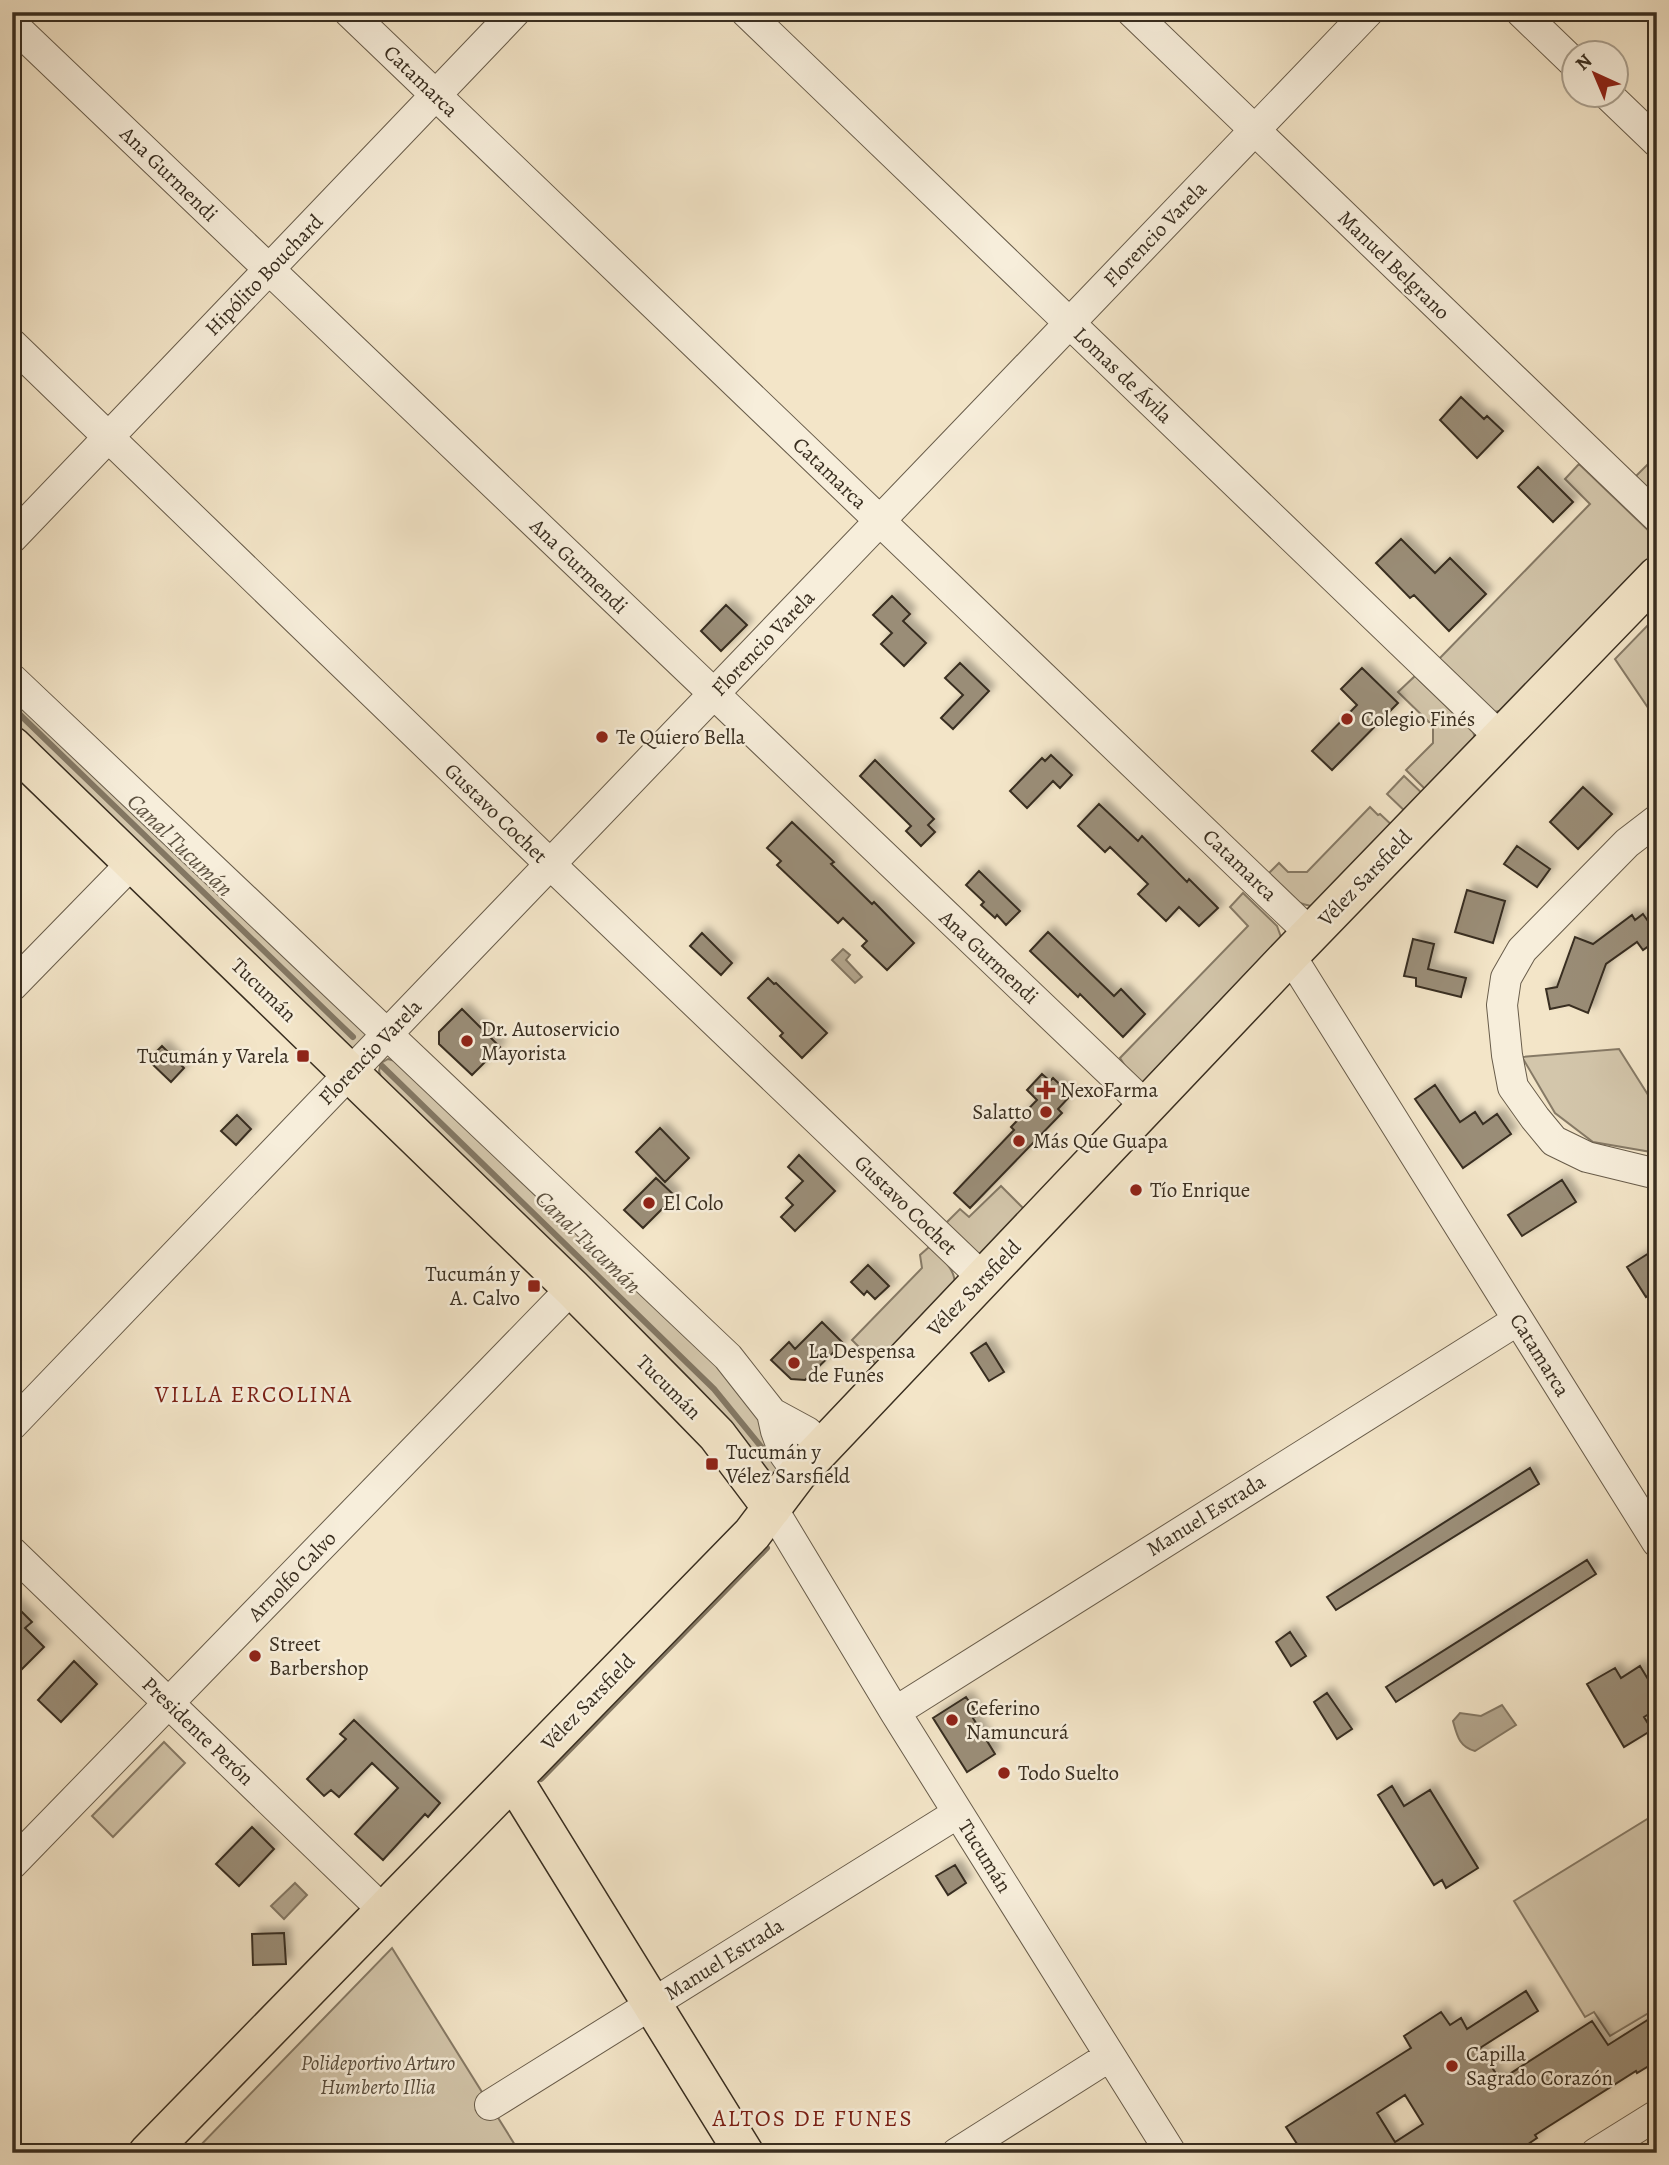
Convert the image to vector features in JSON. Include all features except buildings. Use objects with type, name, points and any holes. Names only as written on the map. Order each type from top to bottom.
[{"type":"main road","name":"Vélez Sarsfield","points":[[148,2153],[752,1534],[810,1460],[1301,944],[1657,576]]},
{"type":"main road","name":"Tucumán","points":[[12,746],[572,1288],[717,1435],[772,1508]]},
{"type":"main road","points":[[513,1779],[744,2153]]},
{"type":"street","name":"Catamarca","points":[[349,12],[880,521],[1301,944],[1518,1320],[1648,1509],[1657,1542]]},
{"type":"street","name":"Hipólito Bouchard","points":[[12,538],[515,12]]},
{"type":"street","name":"Lomas de Ávila","points":[[746,12],[1501,738]]},
{"type":"street","name":"Manuel Belgrano","points":[[1132,12],[1657,517]]},
{"type":"street","name":"Florencio Varela","points":[[12,1425],[1368,12]]},
{"type":"street","points":[[1521,12],[1560,50]]},
{"type":"street","name":"Ana Gurmendi","points":[[12,24],[1147,1107]]},
{"type":"street","points":[[1622,108],[1657,142]]},
{"type":"street","name":"Gustavo Cochet","points":[[12,344],[983,1278]]},
{"type":"street","points":[[12,679],[728,1357],[772,1413],[785,1454],[810,1460]]},
{"type":"street","points":[[1627,843],[1647,810],[1657,804]]},
{"type":"street","points":[[1657,820],[1627,843],[1522,950],[1506,978],[1502,1005],[1513,1087],[1554,1140],[1587,1157],[1657,1174]]},
{"type":"street","points":[[12,986],[133,862]]},
{"type":"street","name":"Arnolfo Calvo","points":[[12,1864],[572,1288]]},
{"type":"street","name":"Manuel Estrada","points":[[895,1712],[1518,1320]]},
{"type":"street","name":"Tucumán","points":[[772,1508],[958,1814],[1171,2153]]},
{"type":"street","name":"Presidente Perón","points":[[12,1552],[384,1911]]},
{"type":"street","name":"Manuel Estrada","points":[[490,2105],[958,1814]]},
{"type":"street","points":[[957,2153],[1110,2056]]},
{"type":"street","points":[[1607,2150],[1657,2115]]},
{"type":"green space","points":[[1579,464],[1651,533],[1655,546],[1654,556],[1517,702],[1501,711],[1491,712],[1437,661],[1590,504],[1565,479]]},
{"type":"green space","points":[[1648,464],[1657,472],[1657,503],[1633,479]]},
{"type":"green space","points":[[1648,625],[1657,639],[1657,721],[1615,659]]},
{"type":"green space","points":[[1415,676],[1473,732],[1476,740],[1429,793],[1406,770],[1433,743],[1433,726],[1398,692]]},
{"type":"green space","points":[[12,690],[367,1034],[357,1050],[347,1048],[12,729]]},
{"type":"green space","points":[[1404,776],[1426,797],[1409,815],[1387,794]]},
{"type":"green space","points":[[1370,807],[1395,828],[1319,906],[1296,901],[1267,875],[1279,863],[1288,872],[1307,872]]},
{"type":"green space","points":[[1243,893],[1277,926],[1281,937],[1143,1083],[1134,1080],[1120,1058],[1248,926],[1230,907]]},
{"type":"green space","points":[[1619,1049],[1657,1109],[1657,1153],[1593,1142],[1555,1113],[1522,1057]]},
{"type":"green space","points":[[388,1059],[399,1062],[728,1371],[785,1464],[774,1477],[767,1477],[383,1083],[379,1071],[381,1063]]},
{"type":"green space","points":[[1001,1186],[1027,1212],[982,1257],[943,1226],[960,1209],[969,1217]]},
{"type":"green space","points":[[929,1247],[950,1268],[955,1285],[880,1368],[852,1340],[922,1268],[920,1255]]},
{"type":"green space","points":[[164,1742],[185,1763],[113,1837],[92,1816]]},
{"type":"green space","points":[[1657,1813],[1657,2008],[1610,2036],[1594,2012],[1585,2017],[1514,1901]]},
{"type":"green space","name":"Polideportivo Arturo Humberto Illia","points":[[392,1948],[520,2153],[193,2153]]},
{"type":"shaded area","points":[[843,949],[850,955],[846,960],[862,977],[855,983],[832,960]]},
{"type":"shaded area","points":[[1502,1705],[1516,1725],[1475,1751],[1465,1747],[1453,1721],[1460,1713],[1481,1716]]},
{"type":"shaded area","points":[[295,1883],[307,1895],[284,1919],[271,1906]]},
{"type":"waterway","name":"Canal Tucumán","points":[[12,707],[353,1037]]},
{"type":"waterway","name":"Canal Tucumán","points":[[382,1066],[714,1389],[763,1449]]},
{"type":"waterway","points":[[541,1779],[767,1548]]},
{"type":"place","name":"Colegio Finés","points":[[1347,719]]},
{"type":"place","name":"Te Quiero Bella","points":[[602,737]]},
{"type":"place","name":"Dr. Autoservicio Mayorista","points":[[467,1041]]},
{"type":"place","name":"Tucumán y Varela","points":[[303,1056]]},
{"type":"place","name":"NexoFarma","points":[[1046,1090]]},
{"type":"place","name":"Salatto","points":[[1046,1112]]},
{"type":"place","name":"Más Que Guapa","points":[[1019,1141]]},
{"type":"place","name":"Tío Enrique","points":[[1136,1190]]},
{"type":"place","name":"El Colo","points":[[649,1203]]},
{"type":"place","name":"Tucumán y A. Calvo","points":[[534,1286]]},
{"type":"place","name":"La Despensa de Funes","points":[[794,1363]]},
{"type":"place","name":"Tucumán y Vélez Sarsfield","points":[[712,1464]]},
{"type":"place","name":"Street Barbershop","points":[[255,1656]]},
{"type":"place","name":"Ceferino Namuncurá","points":[[952,1720]]},
{"type":"place","name":"Todo Suelto","points":[[1004,1773]]},
{"type":"place","name":"Capilla Sagrado Corazón","points":[[1452,2066]]},
{"type":"district","name":"VILLA ERCOLINA","points":[[254,1394]]},
{"type":"district","name":"ALTOS DE FUNES","points":[[813,2118]]}]
